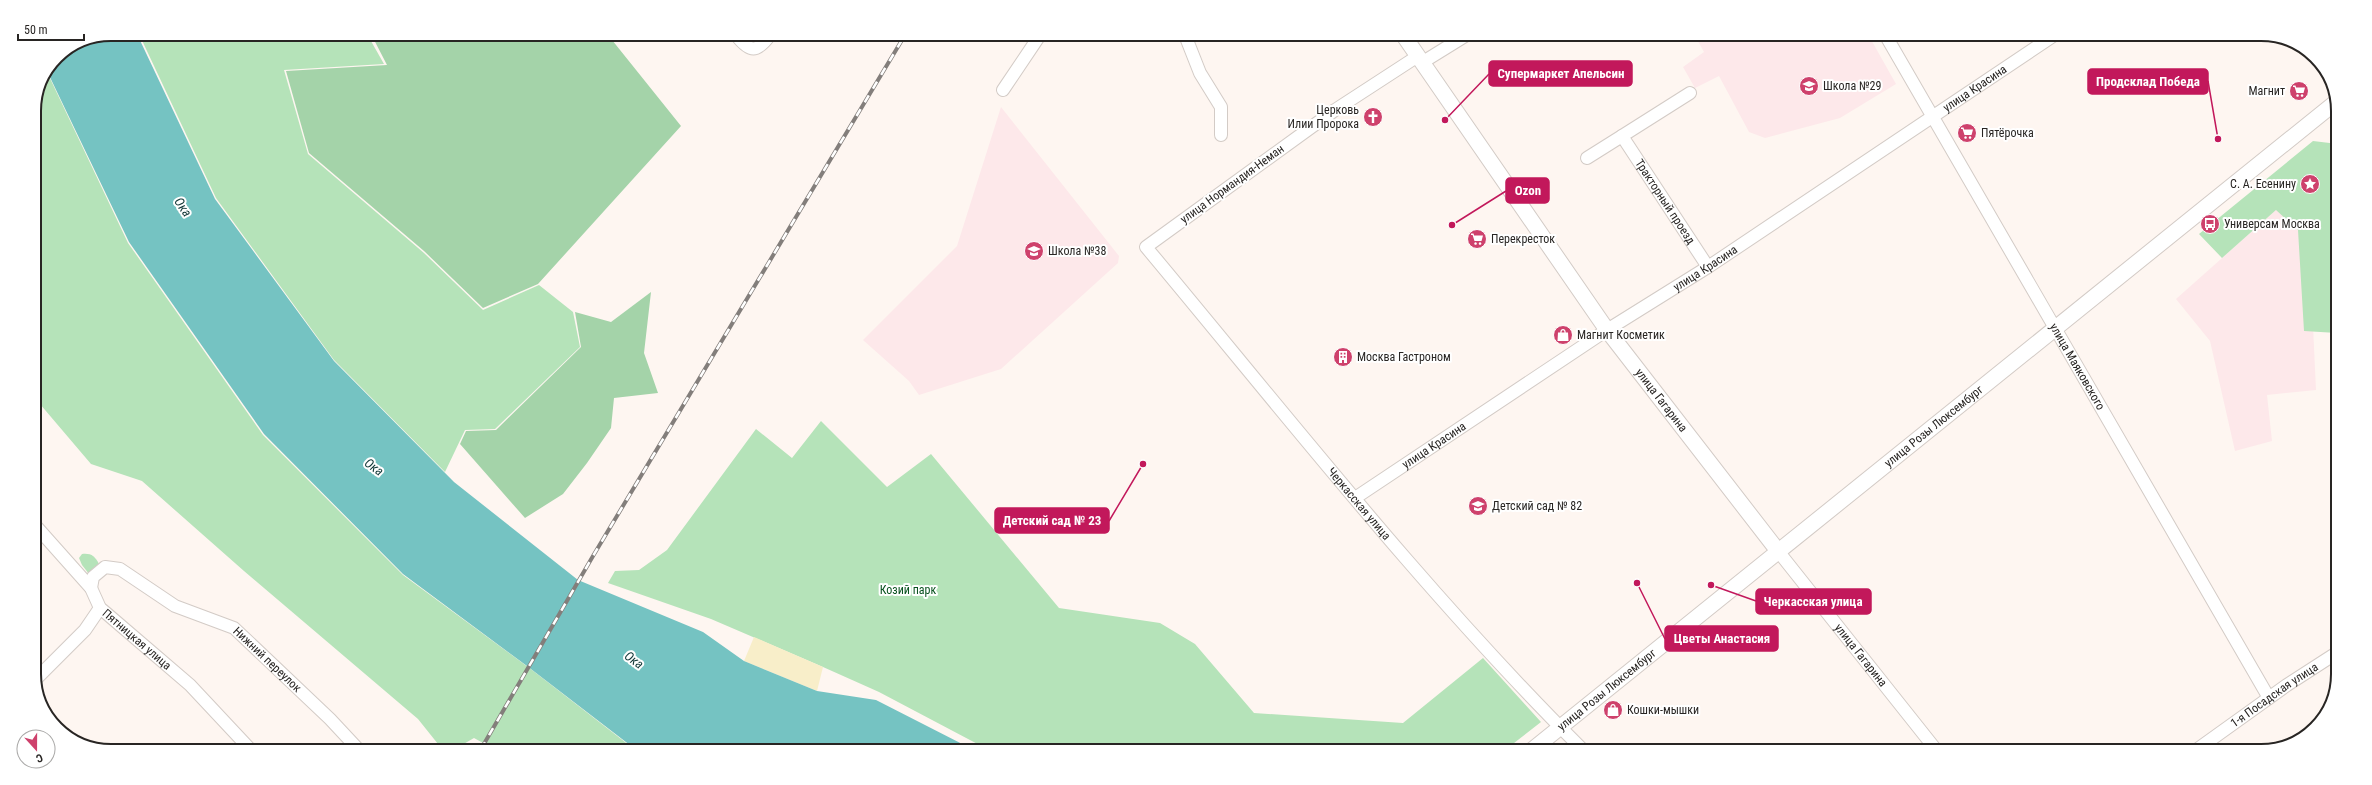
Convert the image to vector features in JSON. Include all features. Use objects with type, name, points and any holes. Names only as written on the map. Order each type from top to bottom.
[{"type":"main road","name":"улица Гагарина","points":[[1407,41],[1607,330],[1778,551]]},
{"type":"main road","name":"улица Розы Люксембург","points":[[1540,744],[2331,106]]},
{"type":"street","points":[[742,41],[748,48],[755,49],[762,47],[766,41]]},
{"type":"street","points":[[1003,90],[1036,41]]},
{"type":"street","points":[[1187,41],[1200,73],[1221,107],[1221,135]]},
{"type":"street","name":"улица Нормандия-Неман","points":[[1146,247],[1335,110],[1420,59],[1456,41]]},
{"type":"street","name":"улица Маяковского","points":[[1889,41],[2054,329],[2269,698]]},
{"type":"street","name":"улица Красина","points":[[1355,498],[1607,330],[1708,267],[2046,41]]},
{"type":"street","points":[[1587,158],[1690,93]]},
{"type":"street","name":"Тракторный проезд","points":[[1622,136],[1708,267]]},
{"type":"street","name":"Черкасская улица","points":[[1146,247],[1355,498],[1457,615],[1577,744]]},
{"type":"street","name":"Пятницкая улица","points":[[41,532],[91,588],[100,608],[190,685],[245,744]]},
{"type":"street","name":"улица Гагарина","points":[[1778,551],[1931,744]]},
{"type":"street","name":"Нижний переулок","points":[[91,588],[92,577],[105,567],[120,569],[175,606],[234,628],[330,719],[353,744]]},
{"type":"street","points":[[41,674],[85,630],[100,608]]},
{"type":"street","name":"1-я Посадская улица","points":[[2205,744],[2269,698],[2331,657]]},
{"type":"shaded area","name":"Школа №29","points":[[1698,41],[1872,41],[1896,84],[1840,118],[1765,138],[1749,132],[1719,76],[1695,88],[1683,67],[1704,52]]},
{"type":"shaded area","name":"Школа №38","points":[[1001,107],[1119,256],[1118,263],[1001,369],[919,395],[909,381],[863,340],[957,246]]},
{"type":"shaded area","points":[[2284,203],[2309,239],[2316,390],[2267,395],[2272,441],[2235,451],[2210,341],[2176,299]]},
{"type":"green space","points":[[142,41],[371,41],[384,64],[284,70],[308,154],[424,253],[483,310],[539,285],[573,312],[580,347],[495,429],[465,430],[445,472],[334,360],[216,198]]},
{"type":"green space","points":[[375,41],[613,41],[681,126],[538,284],[483,308],[424,251],[309,153],[286,71],[387,65]]},
{"type":"green space","points":[[49,77],[128,243],[263,435],[403,575],[532,670],[628,744],[485,744],[474,738],[464,744],[438,744],[418,719],[244,571],[142,481],[91,464],[41,405],[41,111],[43,93]]},
{"type":"green space","points":[[2313,141],[2331,143],[2331,333],[2304,331],[2298,230],[2276,210],[2222,258],[2199,234]]},
{"type":"green space","points":[[651,292],[644,353],[658,393],[614,398],[611,428],[587,463],[563,494],[525,518],[460,444],[466,431],[496,430],[581,347],[575,312],[611,322]]},
{"type":"green space","name":"Козий парк","points":[[821,421],[887,487],[931,454],[1059,608],[1160,623],[1195,644],[1254,713],[1403,723],[1483,658],[1541,722],[1513,744],[978,744],[879,692],[823,667],[711,619],[608,583],[615,571],[639,570],[667,550],[756,429],[792,458]]},
{"type":"green space","points":[[82,554],[92,556],[99,564],[89,574],[79,558]]},
{"type":"sand","points":[[754,637],[823,667],[817,691],[744,661]]},
{"type":"water","name":"Ока","points":[[140,41],[215,199],[334,361],[454,482],[578,580],[703,632],[744,661],[817,691],[876,700],[962,744],[628,744],[403,574],[264,434],[129,242],[50,77],[58,65],[76,50],[98,42]]},
{"type":"railway","points":[[484,744],[593,556],[901,41]]},
{"type":"place","name":"Школа №29","points":[[1809,86]]},
{"type":"place","name":"Магнит","points":[[2299,91]]},
{"type":"place","name":"Церковь Илии Пророка","points":[[1373,117]]},
{"type":"place","name":"Супермаркет Апельсин","points":[[1445,120]]},
{"type":"place","name":"Пятёрочка","points":[[1967,133]]},
{"type":"place","name":"Продсклад Победа","points":[[2218,139]]},
{"type":"place","name":"С. А. Есенину","points":[[2310,184]]},
{"type":"place","name":"Универсам Москва","points":[[2210,224]]},
{"type":"place","name":"Ozon","points":[[1452,225]]},
{"type":"place","name":"Перекресток","points":[[1477,239]]},
{"type":"place","name":"Школа №38","points":[[1034,251]]},
{"type":"place","name":"Магнит Косметик","points":[[1563,335]]},
{"type":"place","name":"Москва Гастроном","points":[[1343,357]]},
{"type":"place","name":"Детский сад № 23","points":[[1143,464]]},
{"type":"place","name":"Детский сад № 82","points":[[1478,506]]},
{"type":"place","name":"Цветы Анастасия","points":[[1637,583]]},
{"type":"place","name":"Черкасская улица","points":[[1711,585]]},
{"type":"place","name":"Кошки-мышки","points":[[1613,710]]}]
